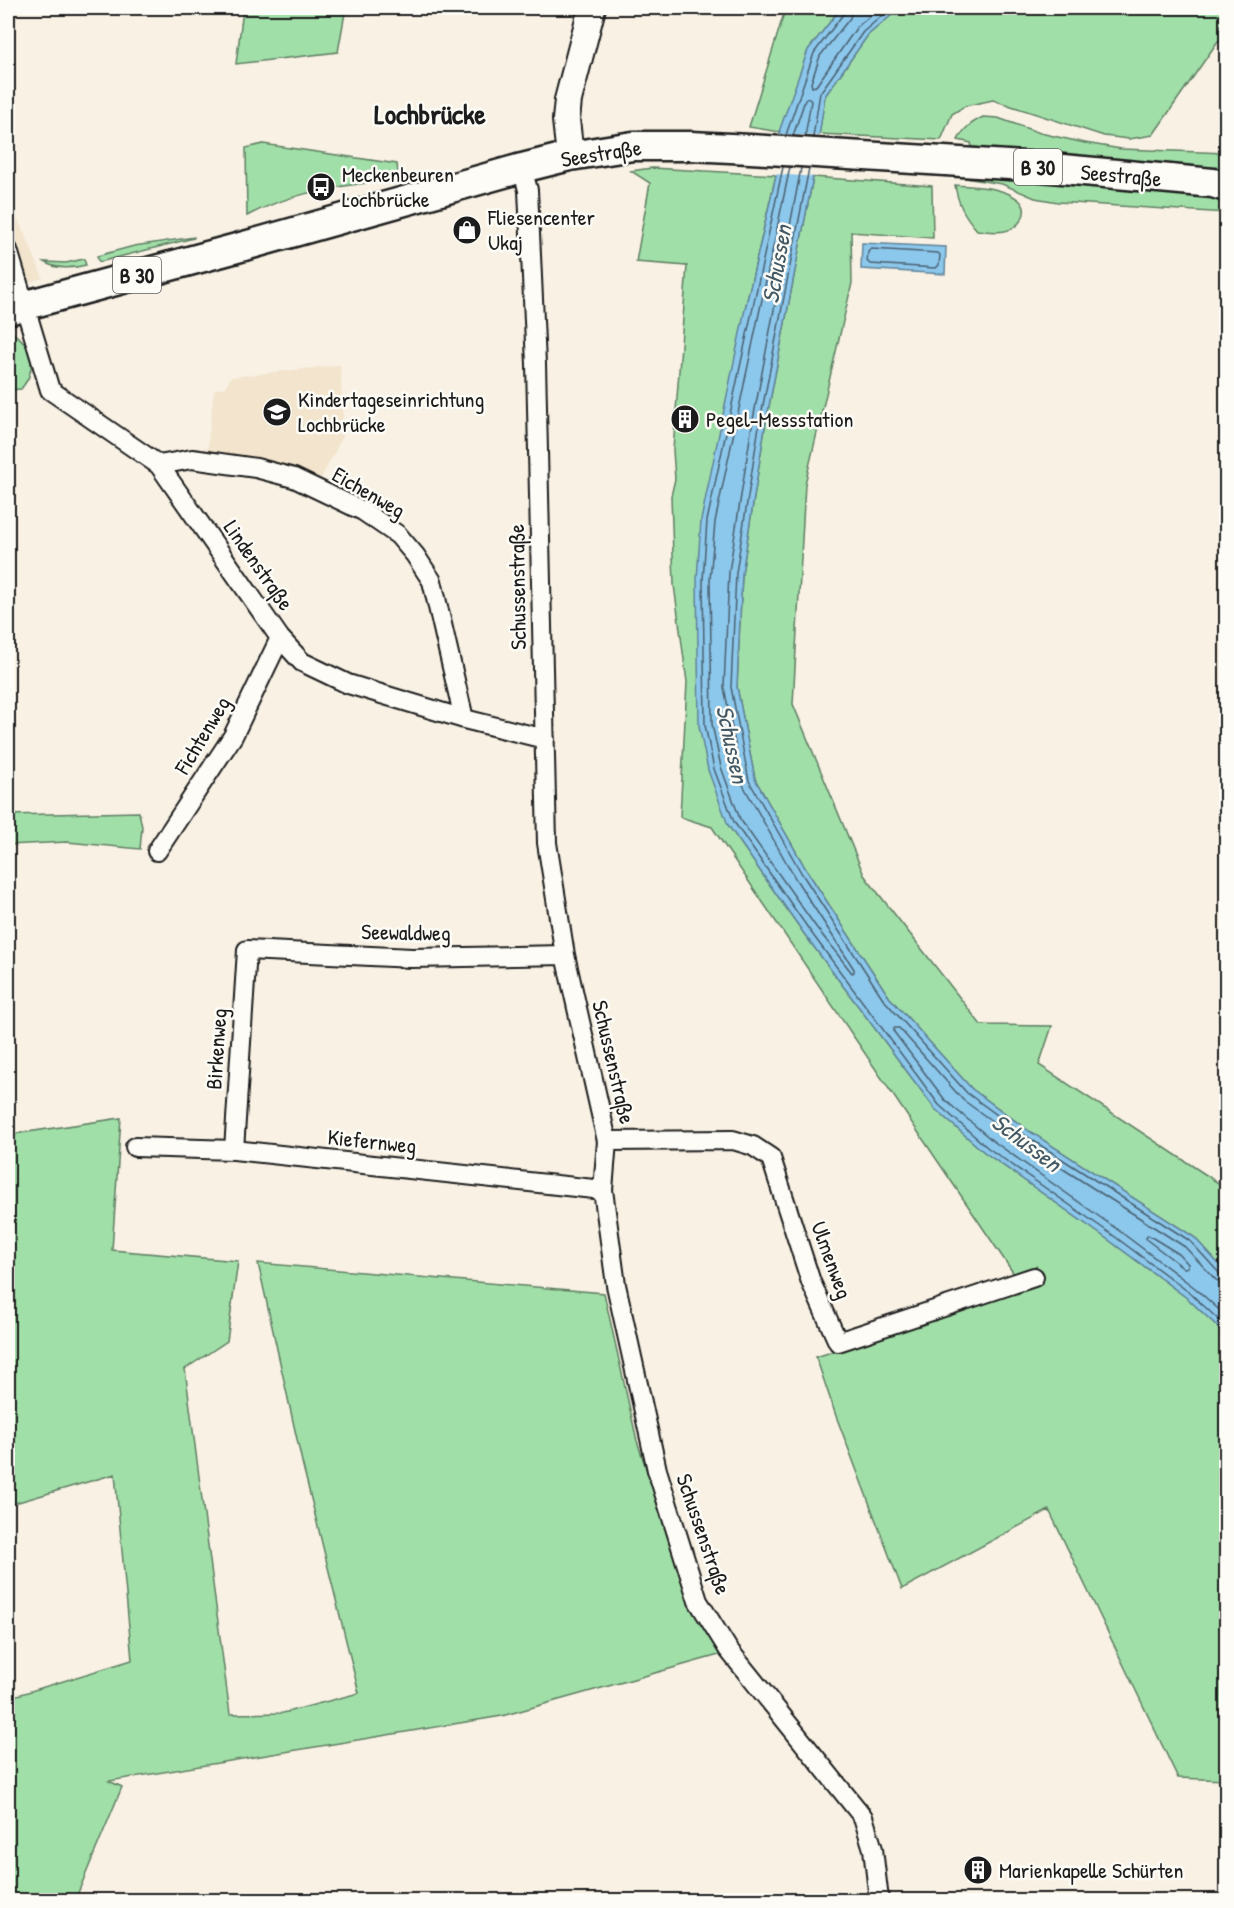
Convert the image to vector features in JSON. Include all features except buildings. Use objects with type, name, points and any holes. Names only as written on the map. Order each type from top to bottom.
[{"type":"main road","name":"Seestraße","points":[[16,307],[227,251],[522,168],[570,156],[633,146],[691,146],[862,155],[1041,167],[1222,184]]},
{"type":"street","points":[[570,156],[566,120],[568,100],[592,8]]},
{"type":"street","name":"Schussenstraße","points":[[522,168],[528,190],[536,364],[547,843],[566,955],[607,1141],[603,1190],[616,1285],[657,1470],[698,1601],[728,1648],[863,1817],[873,1849],[879,1900]]},
{"type":"street","name":"Lindenstraße","points":[[8,250],[13,263],[16,307],[50,390],[159,465],[280,638],[302,662],[348,684],[464,719],[544,739]]},
{"type":"street","name":"Eichenweg","points":[[159,465],[192,459],[256,468],[294,478],[363,511],[398,535],[432,580],[464,719]]},
{"type":"street","name":"Fichtenweg","points":[[157,851],[233,736],[280,638]]},
{"type":"street","name":"Seewaldweg","points":[[247,950],[412,958],[566,955]]},
{"type":"street","name":"Birkenweg","points":[[234,1150],[247,950]]},
{"type":"street","name":"Ulmenweg","points":[[607,1141],[733,1140],[753,1146],[771,1158],[811,1282],[838,1342],[1034,1277]]},
{"type":"street","name":"Kiefernweg","points":[[135,1147],[234,1150],[603,1190]]},
{"type":"shaded area","points":[[8,38],[16,59],[8,116]]},
{"type":"shaded area","points":[[8,200],[43,278],[8,288]]},
{"type":"shaded area","name":"Kindertageseinrichtung Lochbrücke","points":[[340,365],[344,434],[321,478],[267,460],[207,453],[214,390],[225,387],[231,377]]},
{"type":"green space","points":[[216,8],[299,8],[345,13],[338,52],[236,64],[243,10]]},
{"type":"green space","points":[[767,8],[841,8],[808,50],[780,132],[749,127],[785,10]]},
{"type":"green space","points":[[900,8],[1226,8],[1226,40],[1218,41],[1153,135],[1129,139],[1104,136],[993,100],[965,106],[952,114],[941,140],[819,134],[825,96],[868,35]]},
{"type":"green space","points":[[983,117],[998,118],[1040,133],[1121,149],[1226,153],[1226,168],[1142,164],[972,147],[971,143],[958,140],[968,126]]},
{"type":"green space","points":[[263,144],[397,164],[398,173],[394,178],[379,182],[378,176],[366,177],[366,183],[335,187],[290,198],[247,216],[246,148]]},
{"type":"green space","points":[[652,168],[776,175],[745,309],[728,825],[805,935],[935,1109],[984,1152],[1187,1298],[1217,1326],[1226,1342],[1226,1780],[1178,1778],[1049,1510],[902,1589],[836,1416],[816,1357],[1043,1283],[1036,1266],[1014,1274],[712,827],[680,817],[687,682],[674,585],[671,496],[675,479],[673,450],[687,266],[636,262],[650,183],[631,171]]},
{"type":"green space","points":[[965,174],[1149,190],[1226,200],[1226,213],[1058,202],[1035,198],[1002,184],[964,178]]},
{"type":"green space","points":[[813,177],[932,186],[933,238],[851,232],[852,283],[805,484],[793,704],[864,875],[981,1025],[1052,1026],[1039,1065],[1226,1188],[1226,1272],[1194,1237],[1029,1131],[972,1089],[889,997],[807,871],[755,779],[737,687],[742,574],[765,427]]},
{"type":"green space","points":[[955,185],[988,188],[1012,195],[1023,205],[1022,219],[1014,227],[1005,231],[977,230],[962,209]]},
{"type":"green space","points":[[194,237],[99,262],[97,256],[134,246]]},
{"type":"green space","points":[[84,259],[86,265],[70,268],[59,268],[44,262],[66,263]]},
{"type":"green space","points":[[8,331],[20,338],[30,355],[31,369],[21,389],[8,390]]},
{"type":"green space","points":[[139,812],[142,827],[140,849],[67,842],[8,845],[8,815]]},
{"type":"green space","points":[[121,1118],[112,1250],[238,1261],[227,1341],[185,1369],[230,1714],[283,1713],[359,1693],[302,1462],[258,1263],[604,1293],[637,1441],[692,1606],[726,1653],[502,1716],[109,1781],[122,1787],[75,1900],[8,1900],[8,1698],[132,1660],[115,1474],[8,1505],[8,1135]]},
{"type":"water","name":"Schussen","points":[[841,8],[900,8],[868,35],[825,96],[813,177],[765,427],[742,574],[737,687],[755,779],[807,871],[889,997],[972,1089],[1029,1131],[1194,1237],[1226,1272],[1226,1342],[1217,1326],[1187,1298],[984,1152],[935,1109],[805,935],[728,825],[708,770],[699,726],[697,579],[701,520],[745,309],[776,176],[780,129],[808,50]]},
{"type":"water","points":[[862,243],[946,247],[945,274],[861,269]]},
{"type":"pier","points":[[777,134],[822,136],[817,177],[773,174]]},
{"type":"place","name":"Meckenbeuren Lochbrücke","points":[[321,187]]},
{"type":"place","name":"Fliesencenter Ukaj","points":[[467,230]]},
{"type":"place","name":"Kindertageseinrichtung Lochbrücke","points":[[277,412]]},
{"type":"place","name":"Pegel-Messstation","points":[[685,419]]},
{"type":"place","name":"Marienkapelle Schürten","points":[[978,1870]]},
{"type":"district","name":"Lochbrücke","points":[[430,114]]}]
